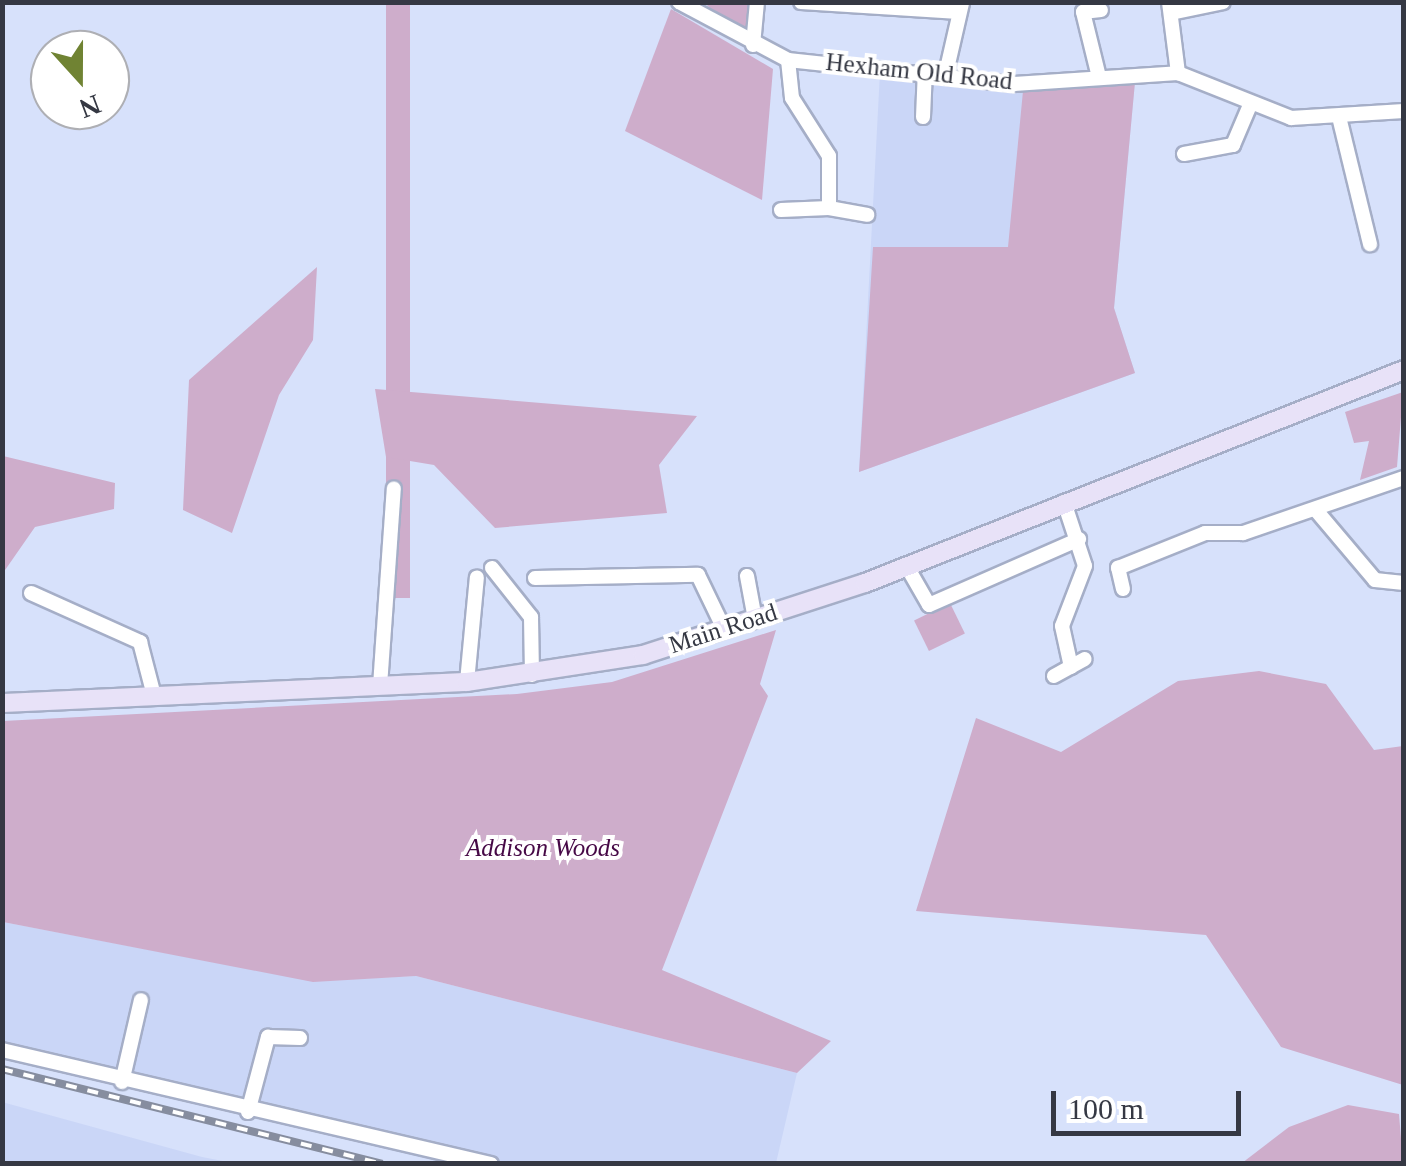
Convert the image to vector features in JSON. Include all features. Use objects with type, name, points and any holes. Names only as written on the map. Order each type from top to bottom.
[{"type":"main road","name":"Main Road","points":[[2,703],[153,692],[380,686],[532,676],[755,619],[906,566],[1404,370]]},
{"type":"street","name":"Hexham Old Road","points":[[679,2],[753,46],[788,60],[925,70],[1014,84],[1098,73],[1178,73],[1250,104],[1340,121],[1404,111]]},
{"type":"street","points":[[753,46],[758,2]]},
{"type":"street","points":[[801,2],[961,7],[946,73]]},
{"type":"street","points":[[1178,73],[1170,8],[1223,2]]},
{"type":"street","points":[[1098,73],[1084,12],[1101,10]]},
{"type":"street","points":[[788,60],[792,98],[829,156],[829,208]]},
{"type":"street","points":[[923,117],[925,70]]},
{"type":"street","points":[[1184,154],[1233,145],[1250,104]]},
{"type":"street","points":[[1340,121],[1370,244]]},
{"type":"street","points":[[781,210],[829,208],[866,215]]},
{"type":"street","points":[[1124,589],[1118,568],[1205,533],[1243,533],[1399,479]]},
{"type":"street","points":[[380,686],[394,488]]},
{"type":"street","points":[[1064,502],[1085,566],[1061,639],[1070,667]]},
{"type":"street","points":[[1314,509],[1375,580],[1404,583]]},
{"type":"street","points":[[906,566],[929,605],[1079,539]]},
{"type":"street","points":[[492,568],[531,617],[532,676]]},
{"type":"street","points":[[535,578],[698,575],[724,629]]},
{"type":"street","points":[[747,576],[755,619]]},
{"type":"street","points":[[467,682],[477,577]]},
{"type":"street","points":[[30,594],[140,642],[153,692]]},
{"type":"street","points":[[1054,676],[1085,659]]},
{"type":"street","points":[[122,1082],[141,1000]]},
{"type":"street","points":[[248,1112],[268,1037],[300,1038]]},
{"type":"street","points":[[2,1050],[248,1112],[491,1164]]},
{"type":"shaded area","points":[[880,72],[1023,91],[1135,82],[1114,308],[1135,373],[859,472]]},
{"type":"shaded area","points":[[3,922],[313,981],[416,976],[797,1073],[776,1163],[448,1164],[3,1057]]},
{"type":"shaded area","points":[[2,1102],[202,1157],[233,1163],[3,1163]]},
{"type":"green space","points":[[386,3],[410,3],[410,598],[386,598]]},
{"type":"green space","points":[[705,3],[755,3],[752,42],[728,27]]},
{"type":"green space","points":[[671,9],[773,69],[762,200],[625,131]]},
{"type":"green space","points":[[1135,82],[1114,308],[1135,373],[859,472],[873,247],[1008,247],[1023,91]]},
{"type":"green space","points":[[317,267],[313,340],[279,395],[232,533],[183,510],[189,380]]},
{"type":"green space","points":[[375,389],[697,416],[659,465],[667,513],[495,528],[434,465],[386,457]]},
{"type":"green space","points":[[1403,392],[1397,467],[1360,480],[1369,441],[1354,443],[1345,412]]},
{"type":"green space","points":[[3,456],[115,483],[114,509],[35,527],[3,573]]},
{"type":"green space","points":[[950,603],[965,634],[929,651],[914,621]]},
{"type":"green space","name":"Addison Woods","points":[[776,630],[760,684],[768,696],[662,970],[831,1041],[797,1073],[416,976],[313,982],[3,922],[3,721],[517,694],[612,682]]},
{"type":"green space","points":[[1259,671],[1326,684],[1374,750],[1403,746],[1403,1085],[1281,1047],[1206,935],[916,911],[976,718],[1061,752],[1178,681]]},
{"type":"green space","points":[[1348,1105],[1399,1114],[1403,1163],[1242,1163],[1289,1127]]},
{"type":"railway","points":[[2,1069],[382,1164]]}]
